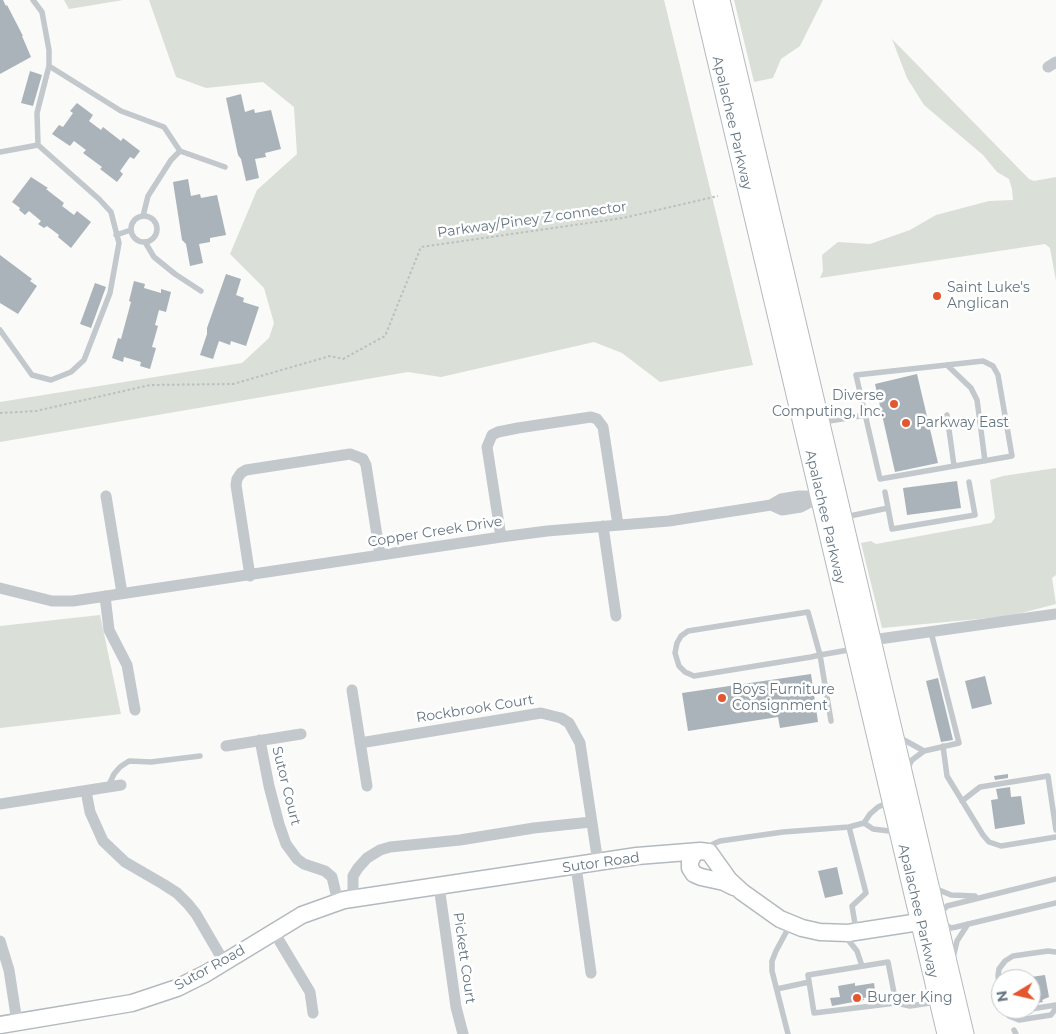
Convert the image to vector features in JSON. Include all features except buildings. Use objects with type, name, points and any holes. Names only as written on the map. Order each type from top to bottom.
[{"type":"main road","name":"Apalachee Parkway","points":[[703,0],[820,423],[829,496],[851,625],[864,644],[892,801],[928,920],[950,978],[964,1034]]},
{"type":"main road","name":"Apalachee Parkway","points":[[720,0],[758,197],[829,496],[843,517],[865,650],[877,662],[926,873],[928,920],[940,1002],[947,1034]]},
{"type":"street","points":[[501,537],[487,447],[492,435],[518,428],[591,417],[597,419],[603,427],[618,525]]},
{"type":"street","points":[[250,576],[236,485],[240,474],[246,470],[340,455],[350,454],[358,456],[363,459],[366,465],[380,556]]},
{"type":"street","points":[[106,496],[122,593]]},
{"type":"street","name":"Copper Creek Drive","points":[[0,588],[52,601],[73,601],[501,537],[547,531],[669,521],[772,505],[781,499],[798,496],[829,496]]},
{"type":"street","points":[[603,526],[616,616]]},
{"type":"street","points":[[104,596],[109,630],[127,665],[135,710]]},
{"type":"street","points":[[864,644],[931,632],[1056,614]]},
{"type":"street","points":[[352,690],[367,786]]},
{"type":"street","name":"Rockbrook Court","points":[[360,743],[541,713],[561,718],[569,723],[580,743],[598,863]]},
{"type":"street","name":"Sutor Court","points":[[226,746],[301,734]]},
{"type":"street","name":"Sutor Court","points":[[260,740],[268,786],[286,844],[297,859],[304,864],[325,871],[332,877],[346,900]]},
{"type":"street","points":[[0,804],[121,785]]},
{"type":"street","points":[[86,791],[90,812],[103,840],[125,862],[164,884],[188,904],[196,914],[224,962]]},
{"type":"street","points":[[346,900],[353,876],[358,868],[366,858],[380,850],[390,847],[460,840],[534,828],[591,822]]},
{"type":"street","points":[[690,868],[691,858],[706,854]]},
{"type":"street","points":[[705,877],[713,872],[716,864],[706,854]]},
{"type":"street","points":[[706,854],[742,892]]},
{"type":"street","name":"Sutor Road","points":[[0,1024],[132,1002],[177,988],[205,974],[302,915],[346,900],[637,856],[706,854]]},
{"type":"street","points":[[670,855],[690,868],[697,876],[724,882],[767,910],[802,928],[820,932],[850,932],[928,920]]},
{"type":"street","points":[[576,866],[591,972]]},
{"type":"street","name":"Pickett Court","points":[[439,886],[456,1007],[463,1034]]},
{"type":"street","points":[[274,932],[310,992],[313,1013]]},
{"type":"street","points":[[0,941],[9,970],[17,1022]]},
{"type":"lane","points":[[0,330],[32,375],[51,380],[71,372],[84,360],[110,293],[119,243],[111,212],[99,199],[38,146],[37,112],[49,66],[49,50],[42,12],[33,0]]},
{"type":"lane","points":[[49,66],[121,111],[164,127],[180,151],[225,168]]},
{"type":"lane","points":[[0,152],[38,146]]},
{"type":"lane","points":[[143,216],[148,196],[171,160],[180,151]]},
{"type":"lane","points":[[143,216],[152,218],[157,230],[153,238],[145,242],[137,240],[131,230],[133,222],[143,216]]},
{"type":"lane","points":[[116,235],[131,230]]},
{"type":"lane","points":[[145,242],[154,257],[201,291]]},
{"type":"lane","points":[[983,361],[993,366],[998,375],[1012,456],[880,479],[866,416],[856,375],[983,361]]},
{"type":"lane","points":[[947,365],[971,388],[976,400],[985,461]]},
{"type":"lane","points":[[947,415],[954,466]]},
{"type":"lane","points":[[820,423],[866,416]]},
{"type":"lane","points":[[885,492],[892,529],[975,515],[969,482]]},
{"type":"lane","points":[[843,517],[888,508]]},
{"type":"lane","points":[[831,721],[820,655],[808,612],[688,631],[679,639],[675,653],[679,666],[685,672],[694,676],[820,655],[864,644]]},
{"type":"lane","points":[[903,774],[912,760],[924,751],[959,742],[931,632]]},
{"type":"lane","points":[[894,734],[924,751]]},
{"type":"lane","points":[[943,746],[947,776],[982,835],[995,845],[1002,846],[1056,837]]},
{"type":"lane","points":[[108,787],[114,774],[129,761],[151,762],[200,756]]},
{"type":"lane","points":[[962,802],[980,787],[1048,776],[1056,830]]},
{"type":"lane","points":[[892,801],[878,807],[864,823],[873,829],[900,832]]},
{"type":"lane","name":"Sutor Road","points":[[706,854],[713,844],[720,840],[783,832],[849,827],[864,823]]},
{"type":"lane","points":[[849,827],[866,894],[852,906],[850,932],[862,966]]},
{"type":"lane","points":[[926,873],[939,890],[951,895],[982,896]]},
{"type":"lane","points":[[928,920],[947,906],[1056,879]]},
{"type":"lane","points":[[928,920],[951,928],[1056,903]]},
{"type":"lane","points":[[788,1034],[772,971],[772,960],[791,923]]},
{"type":"lane","points":[[950,978],[955,945],[968,924]]},
{"type":"lane","points":[[999,969],[1005,961],[1013,956],[1048,951],[1056,952]]},
{"type":"lane","points":[[896,1003],[888,962],[808,975],[814,1013],[896,1003],[910,1006],[940,1002]]},
{"type":"lane","points":[[777,989],[809,982]]},
{"type":"lane","points":[[1041,1008],[1056,1006]]},
{"type":"lane","points":[[1041,1017],[1051,1015],[1056,1006]]},
{"type":"path","name":"Parkway/Piney Z connector","points":[[0,413],[36,411],[150,385],[233,384],[330,356],[343,359],[385,336],[421,247],[623,218],[718,196]]},
{"type":"shaded area","points":[[64,0],[123,0],[69,9]]},
{"type":"shaded area","points":[[149,0],[664,0],[753,365],[660,382],[622,353],[594,342],[441,377],[408,372],[0,442],[0,402],[242,363],[269,338],[274,323],[264,288],[230,254],[257,190],[297,154],[294,107],[263,82],[206,88],[176,77]]},
{"type":"shaded area","points":[[734,0],[823,0],[800,46],[781,59],[773,78],[754,82]]},
{"type":"shaded area","points":[[892,39],[1029,179],[1034,181],[1056,177],[1056,281],[1050,248],[1045,244],[820,278],[823,271],[822,255],[838,242],[870,244],[910,230],[936,215],[989,201],[1013,200],[1009,179],[997,172],[983,155],[924,105],[907,78]]},
{"type":"shaded area","points":[[1056,468],[1056,575],[1052,578],[1056,604],[1010,616],[882,628],[861,543],[871,541],[876,544],[991,523],[995,518],[990,480],[1003,476]]},
{"type":"shaded area","points":[[100,615],[121,714],[0,728],[0,626]]},
{"type":"place","name":"Saint Luke's Anglican","points":[[937,296]]},
{"type":"place","name":"Diverse Computing, Inc.","points":[[894,404]]},
{"type":"place","name":"Parkway East","points":[[906,423]]},
{"type":"place","name":"Boys Furniture Consignment","points":[[722,698]]},
{"type":"place","name":"Burger King","points":[[857,998]]}]
